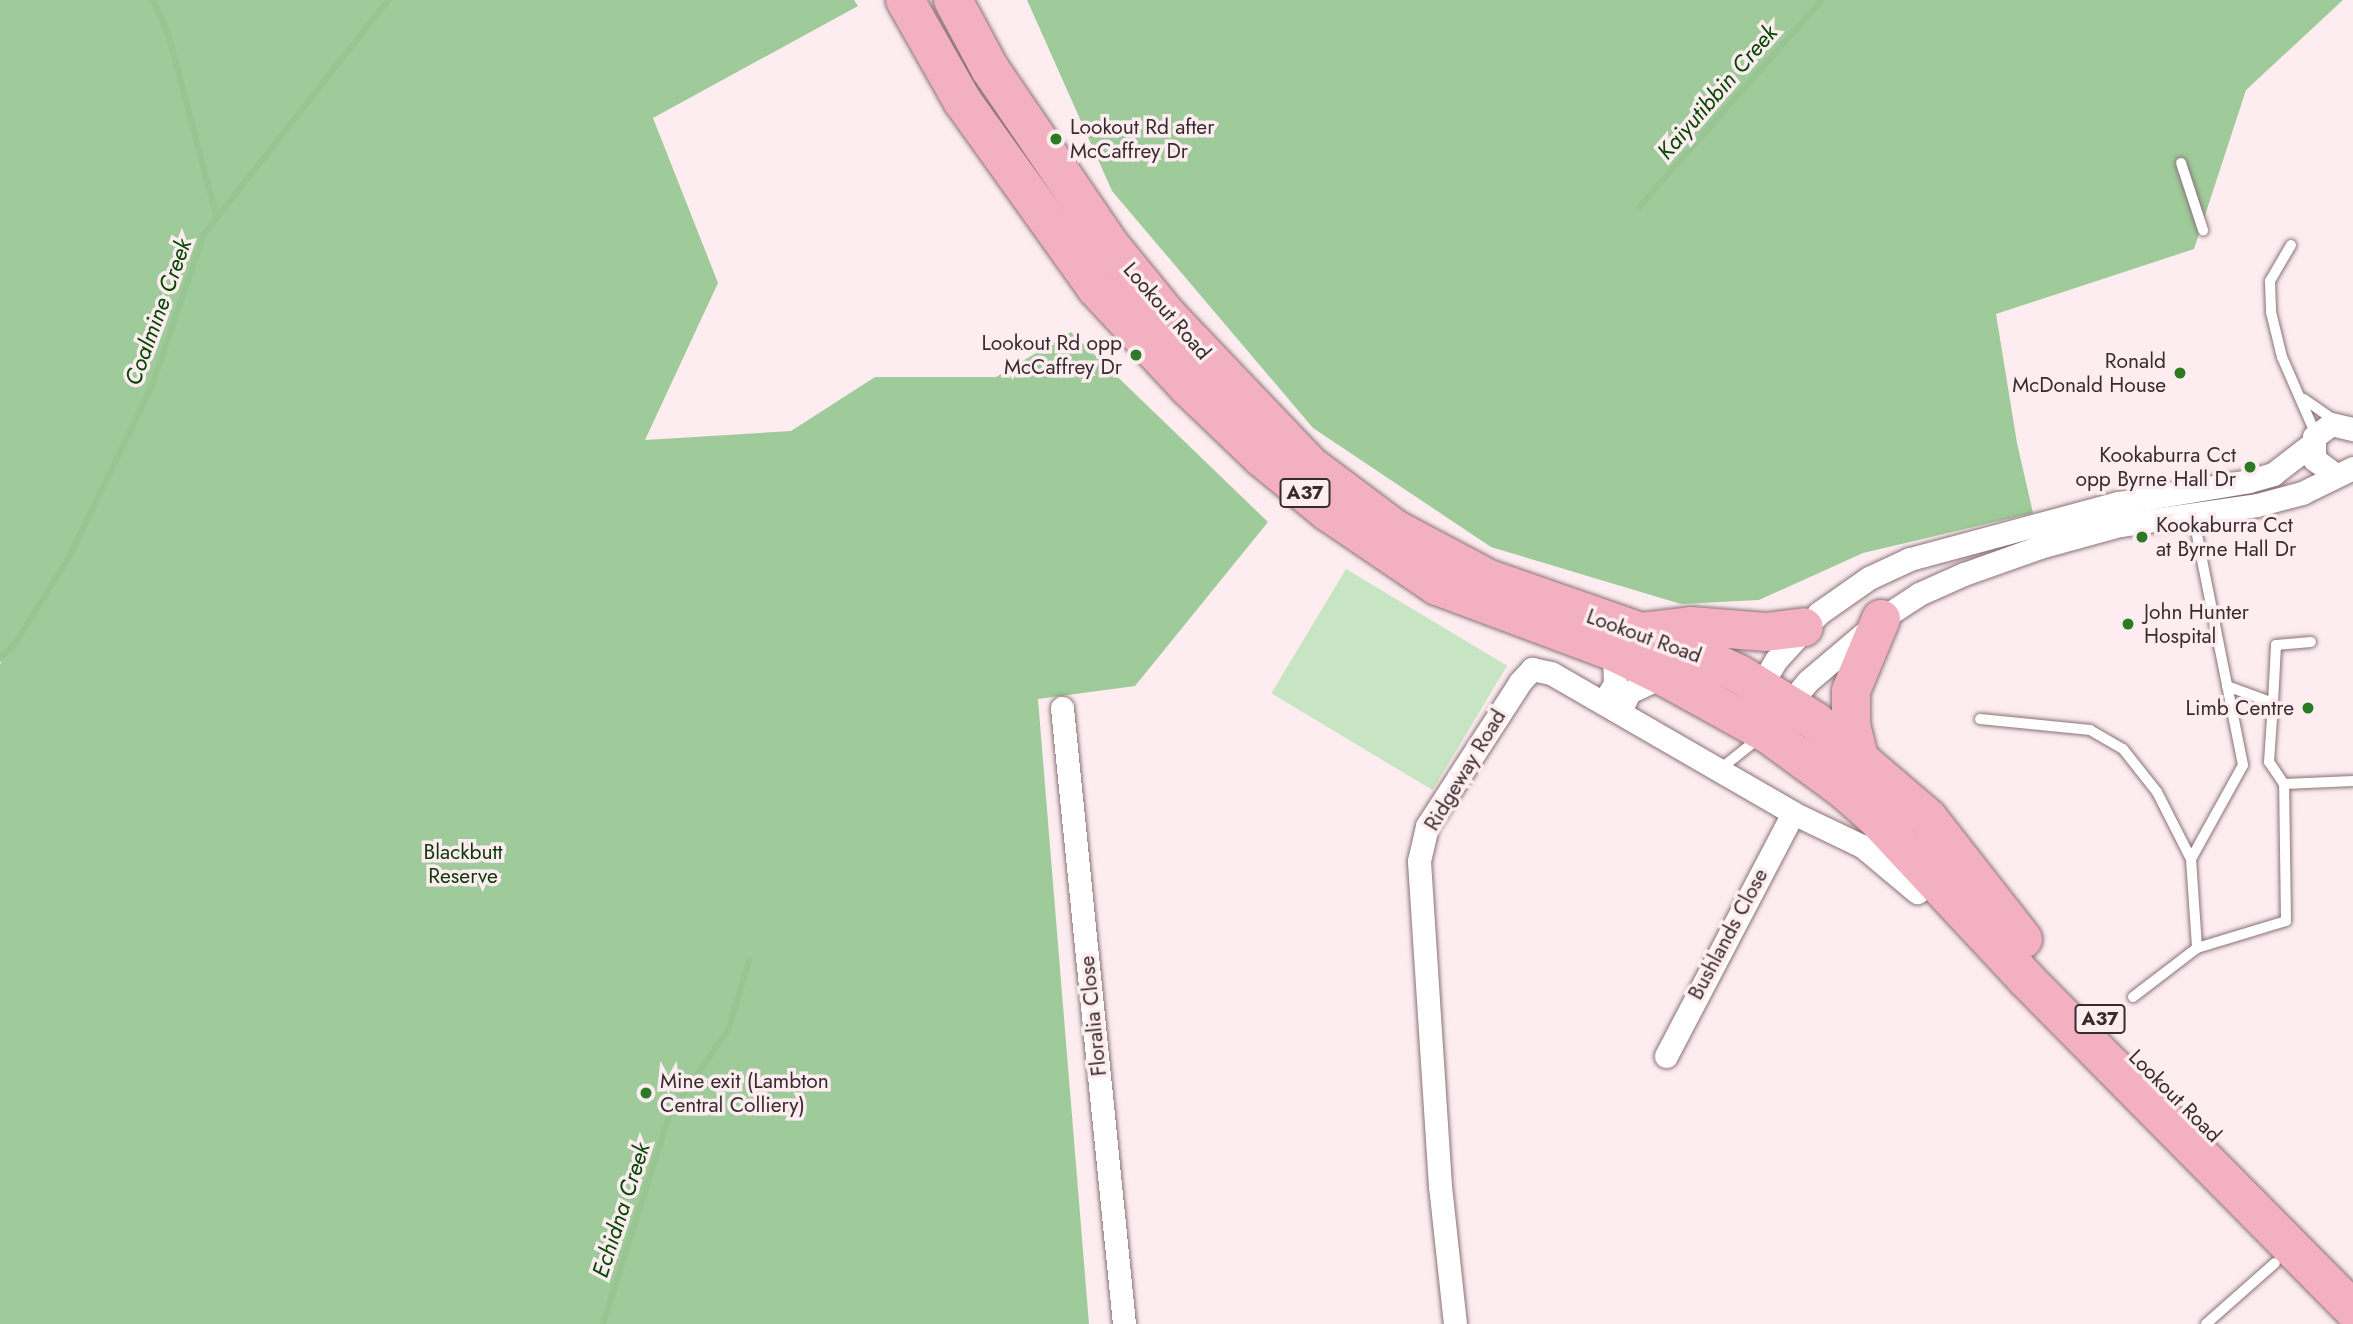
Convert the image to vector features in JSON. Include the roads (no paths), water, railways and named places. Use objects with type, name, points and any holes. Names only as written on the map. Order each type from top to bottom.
[{"type":"highway","name":"Lookout Road","points":[[905,0],[944,69],[1029,199],[1096,288],[1187,386],[1261,457],[1328,512],[1437,586],[1628,642],[1663,676],[1780,716],[2026,979],[2353,1310]]},
{"type":"highway","points":[[921,0],[944,69]]},
{"type":"highway","name":"Lookout Road","points":[[961,16],[1110,245],[1168,316],[1311,466],[1395,528],[1489,579],[1628,642],[1858,753],[1928,818],[2006,920],[2056,975],[2353,1275]]},
{"type":"highway","points":[[1858,753],[1851,726],[1851,691],[1881,619]]},
{"type":"highway","points":[[1628,642],[1691,625],[1766,632],[1804,627]]},
{"type":"street","points":[[1780,716],[1804,627],[1847,593],[1910,559],[2118,503],[2249,481],[2273,474],[2327,425],[2349,426]]},
{"type":"street","points":[[2314,439],[2316,463],[2347,475]]},
{"type":"street","points":[[1780,716],[1881,619],[1919,594],[2040,547],[2193,512],[2257,505],[2302,493],[2347,475]]},
{"type":"street","name":"Lookout Road","points":[[1611,707],[1628,642]]},
{"type":"street","name":"Ridgeway Road","points":[[1455,1324],[1440,1186],[1419,860],[1427,827],[1520,682],[1532,669],[1551,673],[1793,813],[1862,846],[1917,892]]},
{"type":"street","name":"Lookout Road","points":[[1611,707],[1629,692],[1663,676]]},
{"type":"street","name":"Floralia Close","points":[[1062,708],[1124,1324]]},
{"type":"street","name":"Bushlands Close","points":[[1666,1056],[1793,813]]},
{"type":"lane","points":[[2181,163],[2203,229]]},
{"type":"lane","points":[[2291,245],[2270,281],[2270,296],[2282,357],[2304,399],[2314,439]]},
{"type":"lane","points":[[2304,399],[2349,426]]},
{"type":"lane","points":[[2191,859],[2243,765],[2193,512]]},
{"type":"lane","points":[[2133,997],[2197,948],[2286,921],[2284,784],[2269,762],[2276,645],[2311,642]]},
{"type":"lane","points":[[2227,686],[2273,703]]},
{"type":"lane","points":[[1719,770],[1780,716]]},
{"type":"lane","points":[[1980,719],[2084,729],[2110,738],[2157,792],[2191,859],[2197,948]]},
{"type":"lane","points":[[2284,784],[2353,780]]},
{"type":"lane","points":[[2206,1324],[2275,1263]]},
{"type":"waterway","points":[[153,0],[168,33],[217,218]]},
{"type":"waterway","name":"Coalmine Creek","points":[[0,659],[14,645],[68,559],[151,388],[204,234],[388,0]]},
{"type":"waterway","name":"Kaiyutibbin Creek","points":[[1639,207],[1822,0]]},
{"type":"waterway","name":"Echidna Creek","points":[[603,1324],[669,1116],[729,1028],[749,960]]},
{"type":"place","name":"Lookout Rd after McCaffrey Dr","points":[[1056,139]]},
{"type":"place","name":"Lookout Rd opp McCaffrey Dr","points":[[1136,355]]},
{"type":"place","name":"Ronald McDonald House","points":[[2180,373]]},
{"type":"place","name":"Kookaburra Cct opp Byrne Hall Dr","points":[[2250,467]]},
{"type":"place","name":"Kookaburra Cct at Byrne Hall Dr","points":[[2142,537]]},
{"type":"place","name":"John Hunter Hospital","points":[[2128,624]]},
{"type":"place","name":"Limb Centre","points":[[2308,708]]},
{"type":"place","name":"Mine exit (Lambton Central Colliery)","points":[[646,1093]]},
{"type":"park label","name":"Blackbutt Reserve","points":[[463,864]]}]
